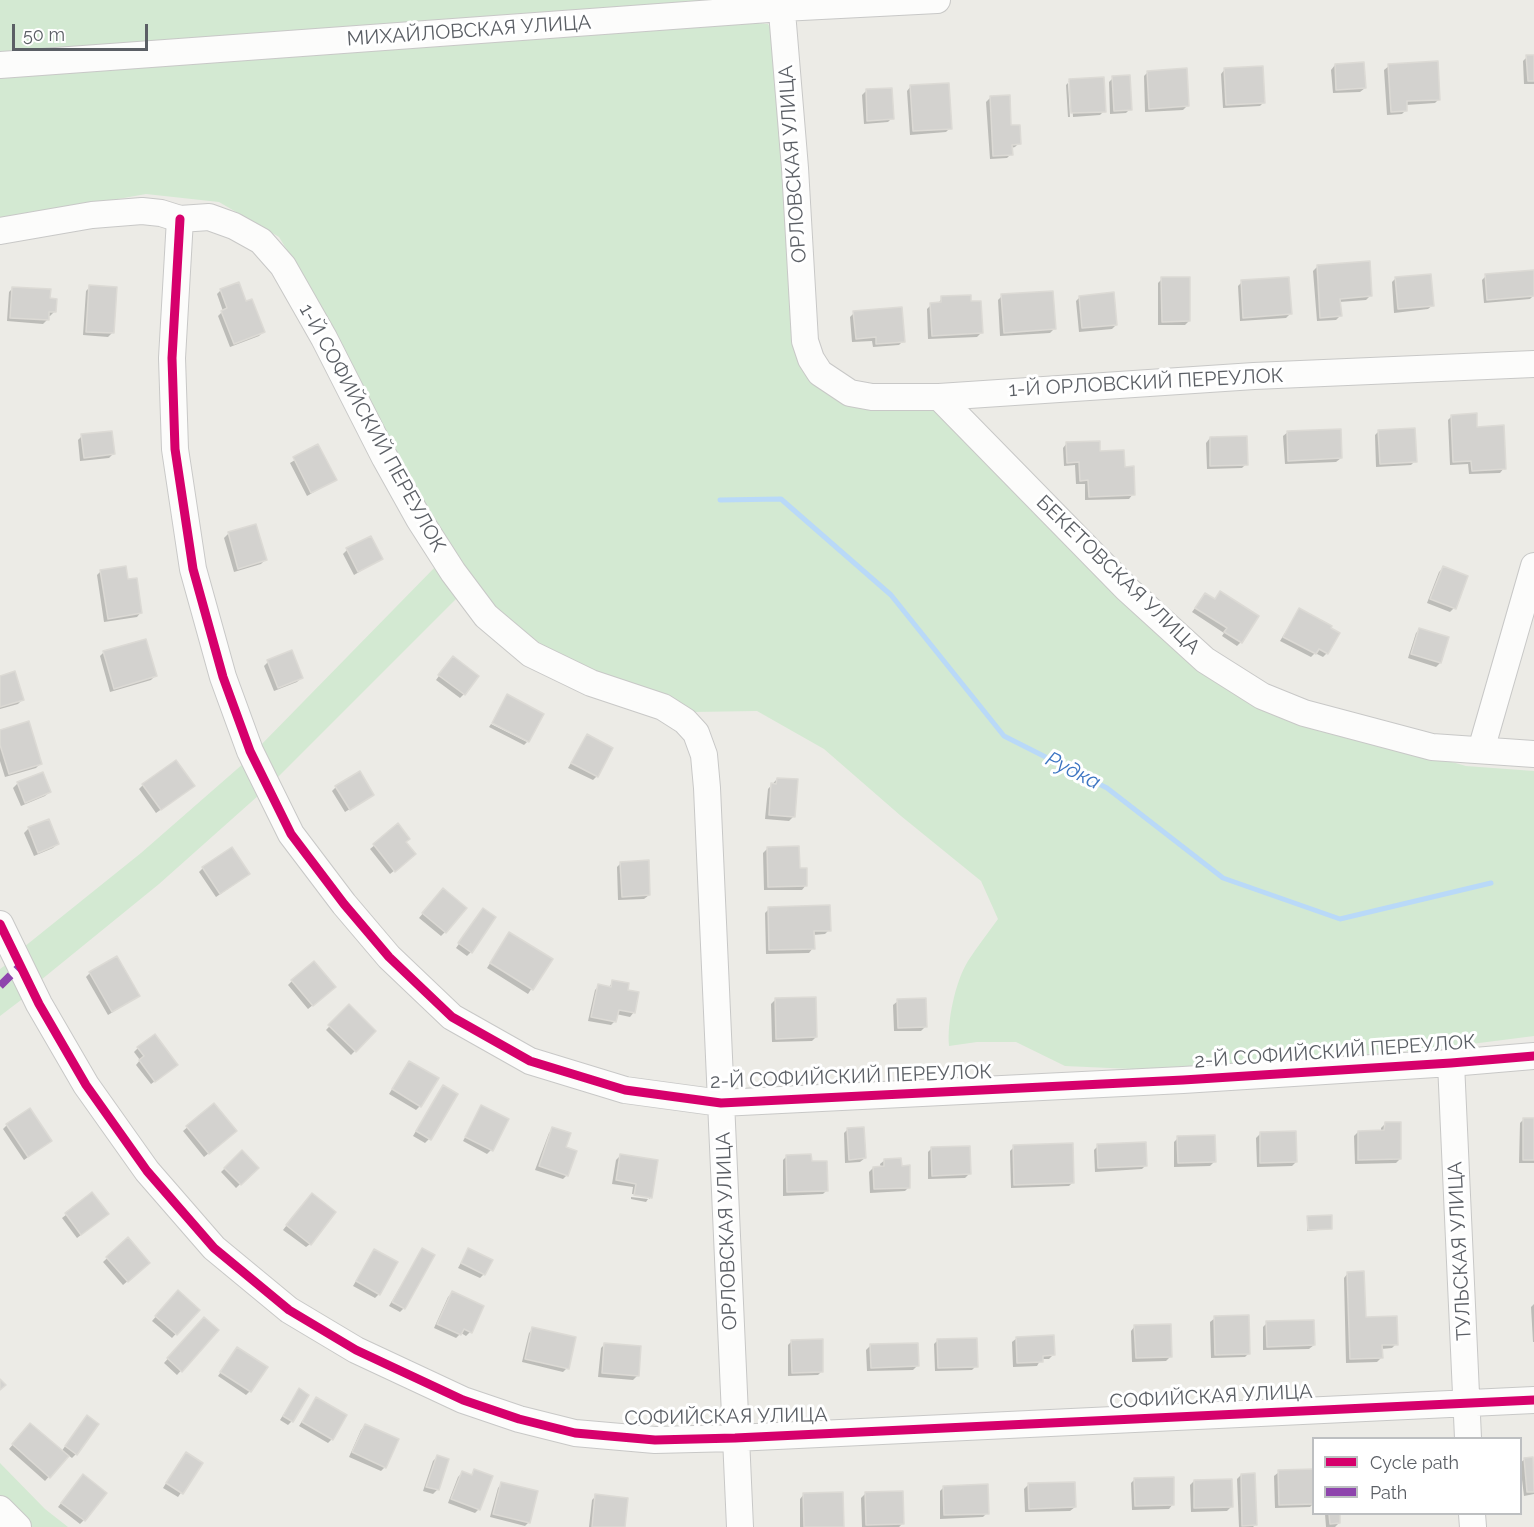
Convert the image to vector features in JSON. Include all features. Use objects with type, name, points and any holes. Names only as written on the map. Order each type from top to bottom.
[{"type":"street","name":"МИХАЙЛОВСКАЯ УЛИЦА","points":[[0,65],[782,4],[937,0]]},
{"type":"street","name":"ОРЛОВСКАЯ УЛИЦА","points":[[782,4],[795,168],[802,321]]},
{"type":"street","name":"1-Й СОФИЙСКИЙ ПЕРЕУЛОК","points":[[0,231],[102,214],[142,212],[161,213],[180,219],[209,217],[234,226],[261,241],[283,266],[324,338],[419,519],[453,572],[486,616],[531,654],[591,683],[663,707],[685,721],[696,733],[704,755]]},
{"type":"street","name":"2-Й СОФИЙСКИЙ ПЕРЕУЛОК","points":[[180,219],[172,358],[175,449],[193,569],[223,677],[246,741],[291,834],[344,904],[389,957],[452,1017],[530,1061],[625,1090],[721,1103],[881,1096],[966,1089],[1019,1089],[1159,1082],[1534,1056]]},
{"type":"street","name":"1-Й ОРЛОВСКИЙ ПЕРЕУЛОК","points":[[802,321],[811,359],[820,373],[850,393],[872,396],[939,397],[1254,376],[1534,364]]},
{"type":"street","name":"БЕКЕТОВСКАЯ УЛИЦА","points":[[939,397],[1127,589],[1205,660],[1262,696],[1304,713],[1432,747],[1534,754]]},
{"type":"street","points":[[1480,750],[1534,566]]},
{"type":"street","name":"ОРЛОВСКАЯ УЛИЦА","points":[[704,755],[740,1527]]},
{"type":"street","name":"СОФИЙСКАЯ УЛИЦА","points":[[0,924],[39,1004],[86,1085],[147,1171],[214,1248],[290,1310],[356,1350],[463,1400],[519,1419],[575,1433],[655,1440],[1534,1400]]},
{"type":"street","name":"ТУЛЬСКАЯ УЛИЦА","points":[[1451,1063],[1468,1437]]},
{"type":"street","points":[[0,1509],[18,1527]]},
{"type":"green space","points":[[0,0],[756,0],[0,55]]},
{"type":"green space","points":[[768,24],[775,36],[797,360],[807,375],[929,404],[1196,668],[1409,750],[1466,766],[1534,771],[1534,1036],[1432,1049],[1155,1070],[1065,1066],[1016,1042],[977,1042],[949,1046],[951,1014],[959,980],[968,961],[998,919],[981,881],[824,749],[757,711],[692,712],[563,660],[497,612],[471,585],[393,457],[302,275],[279,237],[219,202],[146,194],[0,220],[0,78]]},
{"type":"green space","points":[[439,563],[461,594],[271,784],[257,749]]},
{"type":"green space","points":[[244,763],[259,795],[159,884],[36,984],[19,951],[141,853]]},
{"type":"green space","points":[[7,964],[25,997],[0,1016],[0,969]]},
{"type":"green space","points":[[0,1463],[45,1509],[68,1527],[27,1527],[0,1501]]},
{"type":"building","points":[[1526,55],[1534,55],[1534,81],[1528,81]]},
{"type":"building","points":[[1438,61],[1440,100],[1407,101],[1407,111],[1391,112],[1388,64]]},
{"type":"building","points":[[1364,62],[1366,88],[1336,90],[1335,64]]},
{"type":"building","points":[[1263,66],[1265,103],[1226,105],[1224,68]]},
{"type":"building","points":[[1187,68],[1189,106],[1149,109],[1147,71]]},
{"type":"building","points":[[1130,75],[1132,110],[1114,111],[1112,76]]},
{"type":"building","points":[[1104,77],[1106,112],[1071,113],[1069,79]]},
{"type":"building","points":[[949,83],[952,129],[913,131],[910,85]]},
{"type":"building","points":[[892,88],[894,119],[867,121],[866,89]]},
{"type":"building","points":[[1010,95],[1011,125],[1020,125],[1021,144],[1012,145],[1013,155],[993,156],[990,96]]},
{"type":"building","points":[[1370,261],[1372,296],[1340,299],[1342,316],[1320,318],[1317,265]]},
{"type":"building","points":[[1534,270],[1534,296],[1487,300],[1485,274]]},
{"type":"building","points":[[1431,274],[1434,306],[1398,309],[1395,277]]},
{"type":"building","points":[[1161,277],[1190,277],[1190,321],[1162,322]]},
{"type":"building","points":[[1289,277],[1292,314],[1243,318],[1241,280]]},
{"type":"building","points":[[239,282],[246,301],[252,299],[265,332],[234,344],[221,311],[227,308],[220,289]]},
{"type":"building","points":[[89,285],[117,287],[114,333],[86,332]]},
{"type":"building","points":[[12,287],[51,289],[50,298],[57,299],[56,312],[49,312],[49,320],[10,318]]},
{"type":"building","points":[[1053,291],[1056,329],[1004,333],[1001,294]]},
{"type":"building","points":[[1114,292],[1117,325],[1082,328],[1079,296]]},
{"type":"building","points":[[971,295],[971,301],[981,301],[983,333],[932,336],[930,303],[941,302],[941,296]]},
{"type":"building","points":[[902,307],[905,342],[876,344],[876,337],[856,339],[853,311]]},
{"type":"building","points":[[1477,413],[1477,427],[1504,425],[1506,469],[1472,471],[1471,461],[1453,462],[1451,415]]},
{"type":"building","points":[[1415,428],[1417,462],[1380,464],[1378,430]]},
{"type":"building","points":[[1341,429],[1342,458],[1288,461],[1287,431]]},
{"type":"building","points":[[112,431],[115,454],[84,458],[81,434]]},
{"type":"building","points":[[1247,436],[1248,465],[1210,466],[1210,437]]},
{"type":"building","points":[[1100,441],[1100,451],[1124,450],[1125,467],[1134,466],[1135,495],[1089,497],[1088,480],[1080,481],[1079,462],[1067,463],[1066,442]]},
{"type":"building","points":[[318,444],[337,480],[311,493],[293,457]]},
{"type":"building","points":[[256,524],[267,560],[238,569],[228,532]]},
{"type":"building","points":[[371,536],[383,559],[358,572],[346,548]]},
{"type":"building","points":[[126,566],[128,579],[137,578],[142,613],[108,619],[100,570]]},
{"type":"building","points":[[1443,566],[1468,576],[1456,609],[1430,599]]},
{"type":"building","points":[[1220,591],[1259,616],[1242,643],[1224,632],[1227,628],[1195,608],[1205,593],[1215,599]]},
{"type":"building","points":[[1299,608],[1332,626],[1331,628],[1340,633],[1328,654],[1319,649],[1316,654],[1283,637]]},
{"type":"building","points":[[1419,628],[1449,637],[1441,663],[1411,654]]},
{"type":"building","points":[[146,639],[157,676],[114,689],[103,651]]},
{"type":"building","points":[[292,650],[303,678],[278,688],[267,660]]},
{"type":"building","points":[[453,656],[479,676],[465,695],[438,675]]},
{"type":"building","points":[[15,671],[24,700],[0,707],[0,676]]},
{"type":"building","points":[[507,694],[544,714],[529,742],[492,723]]},
{"type":"building","points":[[29,721],[42,764],[9,774],[0,745],[0,730]]},
{"type":"building","points":[[587,734],[613,748],[598,777],[571,763]]},
{"type":"building","points":[[176,760],[195,786],[161,810],[142,784]]},
{"type":"building","points":[[360,771],[374,795],[350,810],[335,786]]},
{"type":"building","points":[[43,772],[51,792],[25,803],[17,782]]},
{"type":"building","points":[[777,778],[798,779],[795,817],[769,815],[771,783],[776,784]]},
{"type":"building","points":[[49,819],[59,844],[38,853],[28,827]]},
{"type":"building","points":[[398,823],[410,839],[406,842],[416,854],[395,872],[373,844]]},
{"type":"building","points":[[799,846],[800,868],[807,868],[807,886],[768,887],[767,847]]},
{"type":"building","points":[[232,847],[250,874],[220,894],[202,867]]},
{"type":"building","points":[[649,860],[650,895],[622,897],[620,862]]},
{"type":"building","points":[[443,888],[467,908],[446,933],[422,913]]},
{"type":"building","points":[[830,905],[831,931],[814,931],[815,949],[769,950],[768,907]]},
{"type":"building","points":[[483,908],[496,917],[472,953],[458,943]]},
{"type":"building","points":[[509,932],[553,959],[533,990],[490,963]]},
{"type":"building","points":[[117,956],[140,996],[112,1012],[89,972]]},
{"type":"building","points":[[314,961],[336,987],[313,1006],[291,980]]},
{"type":"building","points":[[612,980],[629,983],[628,990],[639,992],[635,1013],[619,1010],[616,1022],[591,1017],[598,984],[611,987]]},
{"type":"building","points":[[816,997],[817,1037],[776,1039],[775,998]]},
{"type":"building","points":[[926,998],[927,1027],[898,1028],[897,999]]},
{"type":"building","points":[[349,1004],[376,1031],[356,1052],[328,1025]]},
{"type":"building","points":[[155,1034],[178,1065],[155,1082],[139,1060],[144,1056],[137,1047]]},
{"type":"building","points":[[409,1061],[439,1078],[421,1107],[392,1089]]},
{"type":"building","points":[[443,1085],[458,1094],[431,1140],[416,1131]]},
{"type":"building","points":[[214,1103],[237,1131],[209,1154],[186,1126]]},
{"type":"building","points":[[481,1105],[509,1119],[493,1151],[465,1137]]},
{"type":"building","points":[[30,1108],[52,1141],[28,1157],[6,1124]]},
{"type":"building","points":[[1523,1118],[1534,1118],[1534,1160],[1523,1160]]},
{"type":"building","points":[[1385,1122],[1401,1122],[1401,1159],[1358,1160],[1358,1131],[1384,1130]]},
{"type":"building","points":[[552,1127],[571,1133],[566,1147],[577,1151],[568,1176],[539,1166]]},
{"type":"building","points":[[864,1127],[866,1158],[849,1160],[847,1128]]},
{"type":"building","points":[[1296,1131],[1297,1162],[1260,1163],[1260,1132]]},
{"type":"building","points":[[1215,1135],[1216,1162],[1178,1163],[1177,1136]]},
{"type":"building","points":[[1146,1142],[1147,1166],[1098,1168],[1097,1144]]},
{"type":"building","points":[[1073,1143],[1074,1183],[1014,1185],[1013,1145]]},
{"type":"building","points":[[970,1146],[971,1174],[932,1176],[931,1147]]},
{"type":"building","points":[[242,1150],[259,1168],[241,1185],[224,1168]]},
{"type":"building","points":[[620,1154],[658,1160],[652,1198],[634,1195],[636,1184],[616,1180]]},
{"type":"building","points":[[811,1154],[812,1161],[827,1161],[828,1191],[787,1192],[786,1155]]},
{"type":"building","points":[[901,1158],[902,1166],[910,1165],[910,1188],[874,1189],[873,1167],[884,1166],[884,1159]]},
{"type":"building","points":[[92,1192],[109,1214],[81,1235],[65,1213]]},
{"type":"building","points":[[312,1193],[336,1212],[311,1245],[286,1225]]},
{"type":"building","points":[[1332,1215],[1332,1229],[1308,1230],[1307,1216]]},
{"type":"building","points":[[128,1237],[150,1263],[128,1282],[106,1257]]},
{"type":"building","points":[[422,1248],[435,1255],[405,1309],[392,1302]]},
{"type":"building","points":[[468,1248],[493,1260],[485,1275],[461,1263]]},
{"type":"building","points":[[374,1249],[398,1262],[380,1295],[356,1281]]},
{"type":"building","points":[[1364,1271],[1366,1317],[1397,1316],[1398,1345],[1382,1345],[1383,1358],[1350,1359],[1347,1272]]},
{"type":"building","points":[[178,1290],[200,1310],[177,1335],[155,1316]]},
{"type":"building","points":[[452,1291],[484,1306],[472,1333],[464,1329],[461,1335],[437,1324]]},
{"type":"building","points":[[1249,1315],[1250,1354],[1215,1355],[1214,1316]]},
{"type":"building","points":[[204,1317],[219,1330],[182,1372],[167,1358]]},
{"type":"building","points":[[1314,1320],[1315,1345],[1267,1347],[1266,1321]]},
{"type":"building","points":[[1171,1324],[1172,1357],[1136,1358],[1134,1325]]},
{"type":"building","points":[[532,1327],[576,1337],[569,1369],[525,1359]]},
{"type":"building","points":[[1054,1335],[1055,1355],[1043,1356],[1043,1362],[1017,1363],[1016,1337]]},
{"type":"building","points":[[977,1338],[978,1367],[938,1368],[937,1339]]},
{"type":"building","points":[[823,1339],[823,1372],[792,1373],[791,1340]]},
{"type":"building","points":[[604,1343],[641,1346],[639,1376],[602,1373]]},
{"type":"building","points":[[918,1343],[919,1366],[871,1368],[870,1344]]},
{"type":"building","points":[[237,1347],[268,1367],[251,1392],[220,1372]]},
{"type":"building","points":[[0,1379],[6,1385],[0,1390]]},
{"type":"building","points":[[299,1388],[309,1395],[293,1422],[283,1416]]},
{"type":"building","points":[[316,1397],[347,1415],[333,1440],[302,1422]]},
{"type":"building","points":[[87,1415],[99,1424],[77,1455],[65,1446]]},
{"type":"building","points":[[30,1423],[69,1456],[50,1478],[12,1444]]},
{"type":"building","points":[[365,1424],[399,1439],[386,1468],[352,1452]]},
{"type":"building","points":[[186,1452],[203,1463],[183,1494],[166,1483]]},
{"type":"building","points":[[437,1455],[449,1459],[439,1490],[426,1487]]},
{"type":"building","points":[[1533,1457],[1534,1492],[1527,1492],[1524,1458]]},
{"type":"building","points":[[474,1469],[493,1476],[480,1510],[451,1499],[462,1471],[472,1475]]},
{"type":"building","points":[[1312,1469],[1312,1504],[1279,1505],[1278,1470]]},
{"type":"building","points":[[1255,1473],[1257,1525],[1242,1526],[1241,1474]]},
{"type":"building","points":[[83,1474],[107,1493],[85,1521],[61,1503]]},
{"type":"building","points":[[1174,1477],[1174,1505],[1135,1506],[1134,1478]]},
{"type":"building","points":[[1232,1479],[1233,1507],[1194,1508],[1194,1480]]},
{"type":"building","points":[[501,1482],[538,1491],[530,1523],[493,1514]]},
{"type":"building","points":[[1075,1482],[1076,1507],[1029,1509],[1028,1483]]},
{"type":"building","points":[[988,1484],[989,1514],[944,1515],[943,1486]]},
{"type":"building","points":[[903,1491],[904,1524],[866,1525],[865,1492]]},
{"type":"building","points":[[843,1492],[844,1527],[804,1527],[803,1493]]},
{"type":"building","points":[[595,1494],[628,1498],[625,1527],[592,1527]]},
{"type":"building","points":[[1329,1515],[1340,1515],[1340,1523],[1330,1524]]},
{"type":"waterway","name":"Рудка","points":[[720,500],[781,499],[891,595],[1004,736],[1107,788],[1223,878],[1340,919],[1491,883]]},
{"type":"marked path","points":[[0,986],[20,966]]},
{"type":"cycle path","points":[[180,219],[172,358],[175,449],[193,569],[223,677],[250,751],[291,834],[344,904],[389,957],[452,1017],[530,1061],[625,1090],[721,1103],[1183,1080],[1534,1056]]},
{"type":"cycle path","points":[[0,924],[39,1004],[86,1085],[147,1171],[214,1248],[289,1310],[356,1350],[463,1400],[519,1419],[575,1433],[655,1440],[1534,1400]]}]
